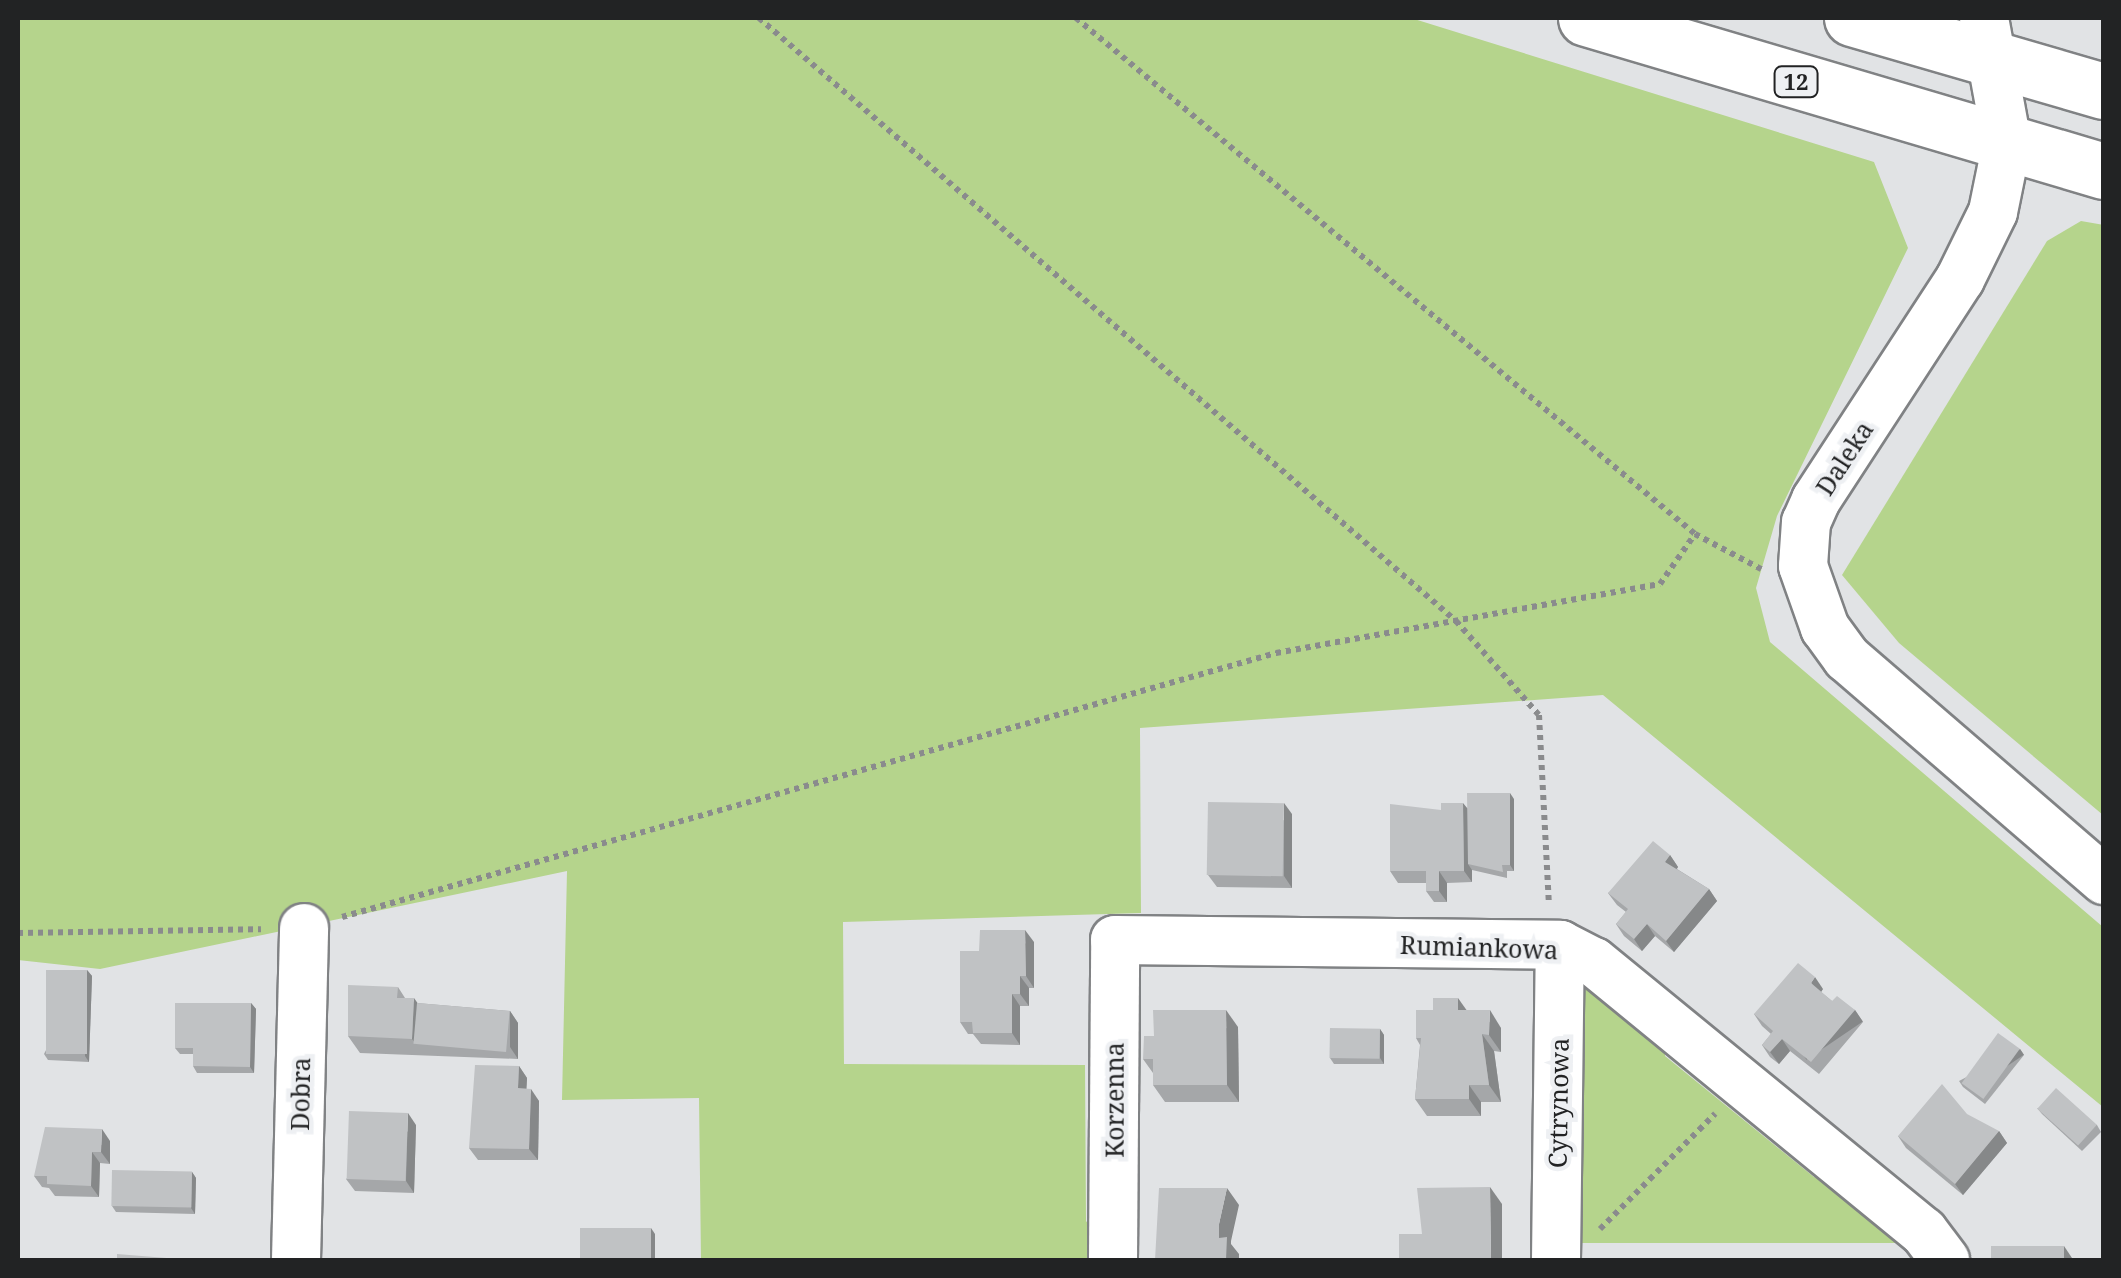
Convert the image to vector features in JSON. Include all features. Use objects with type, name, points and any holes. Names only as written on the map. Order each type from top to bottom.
[{"type":"main road","name":"12","points":[[1586,18],[2104,171]]},
{"type":"main road","points":[[1852,18],[1990,39],[2104,91]]},
{"type":"street","name":"Daleka","points":[[1990,39],[2007,143],[1994,212],[1960,279],[1806,522],[1803,566],[1810,596],[1825,628],[1869,680],[2104,880]]},
{"type":"street","name":"Dobra","points":[[296,1260],[304,928]]},
{"type":"street","name":"Rumiankowa","points":[[1115,940],[1560,946],[1594,962],[1935,1246]]},
{"type":"street","name":"Korzenna","points":[[1113,1260],[1115,940]]},
{"type":"street","name":"Cytrynowa","points":[[1556,1260],[1560,946]]},
{"type":"path","points":[[758,18],[1456,621],[1539,715],[1544,890],[1560,946]]},
{"type":"path","points":[[1076,18],[1695,534],[1810,596]]},
{"type":"path","points":[[18,933],[304,928],[1276,654],[1660,584],[1695,534]]},
{"type":"path","points":[[1595,1234],[1744,1085]]},
{"type":"green space","points":[[18,18],[1411,18],[1874,162],[1908,248],[1777,516],[1756,588],[1770,642],[2103,927],[2103,1107],[1603,695],[1140,728],[1141,913],[843,922],[844,1064],[1085,1065],[1086,1221],[1101,1241],[1101,1260],[701,1260],[699,1098],[562,1100],[567,871],[100,969],[18,960]]},
{"type":"green space","points":[[2081,221],[2104,225],[2103,815],[1899,643],[1842,575],[2047,241]]},
{"type":"green space","points":[[1594,982],[1666,1034],[1665,1056],[1814,1177],[1838,1180],[1905,1235],[1896,1243],[1572,1243],[1578,989]]},
{"type":"building","points":[[1467,793],[1510,793],[1510,865],[1502,865],[1503,872],[1468,864]]},
{"type":"building","points":[[1208,802],[1284,803],[1283,876],[1207,875]]},
{"type":"building","points":[[1441,803],[1463,803],[1464,871],[1439,871],[1439,891],[1426,891],[1426,871],[1390,871],[1390,804],[1441,810]]},
{"type":"building","points":[[1653,841],[1670,855],[1665,862],[1709,889],[1666,941],[1647,924],[1634,939],[1616,924],[1628,909],[1608,893]]},
{"type":"building","points":[[980,930],[1025,930],[1026,976],[1020,976],[1020,994],[1012,994],[1012,1033],[973,1033],[972,1022],[960,1022],[960,951],[979,951]]},
{"type":"building","points":[[1798,963],[1815,977],[1811,983],[1832,1001],[1837,996],[1855,1010],[1811,1062],[1782,1039],[1770,1052],[1762,1045],[1773,1031],[1754,1014]]},
{"type":"building","points":[[46,970],[87,970],[87,1054],[46,1054]]},
{"type":"building","points":[[348,985],[398,987],[397,998],[414,998],[412,1039],[348,1036]]},
{"type":"building","points":[[1433,998],[1458,998],[1458,1010],[1490,1010],[1489,1035],[1482,1034],[1489,1085],[1469,1085],[1469,1099],[1415,1099],[1421,1038],[1416,1038],[1416,1010],[1433,1010]]},
{"type":"building","points":[[175,1003],[251,1003],[250,1067],[193,1066],[193,1048],[175,1048]]},
{"type":"building","points":[[417,1003],[510,1011],[506,1052],[413,1044]]},
{"type":"building","points":[[1153,1010],[1226,1010],[1227,1085],[1153,1085],[1153,1059],[1143,1059],[1144,1036],[1154,1036]]},
{"type":"building","points":[[1330,1028],[1380,1029],[1379,1059],[1329,1058]]},
{"type":"building","points":[[1998,1033],[2020,1049],[1983,1099],[1962,1083]]},
{"type":"building","points":[[475,1065],[519,1066],[518,1088],[531,1089],[529,1149],[469,1148]]},
{"type":"building","points":[[1942,1084],[1967,1114],[1999,1131],[1955,1184],[1898,1136]]},
{"type":"building","points":[[2056,1088],[2097,1125],[2078,1146],[2037,1109]]},
{"type":"building","points":[[349,1111],[408,1113],[406,1181],[347,1179]]},
{"type":"building","points":[[45,1127],[102,1129],[101,1152],[92,1152],[91,1186],[47,1184],[47,1176],[34,1176]]},
{"type":"building","points":[[112,1170],[192,1171],[191,1207],[111,1206]]},
{"type":"building","points":[[1490,1187],[1491,1260],[1399,1260],[1399,1234],[1422,1234],[1417,1188]]},
{"type":"building","points":[[1159,1188],[1227,1188],[1219,1224],[1219,1238],[1227,1237],[1226,1260],[1155,1260]]},
{"type":"building","points":[[580,1228],[651,1228],[651,1260],[580,1260]]},
{"type":"building","points":[[1991,1246],[2064,1246],[2064,1260],[1991,1260]]},
{"type":"building","points":[[117,1254],[179,1259],[179,1260],[117,1260]]}]
